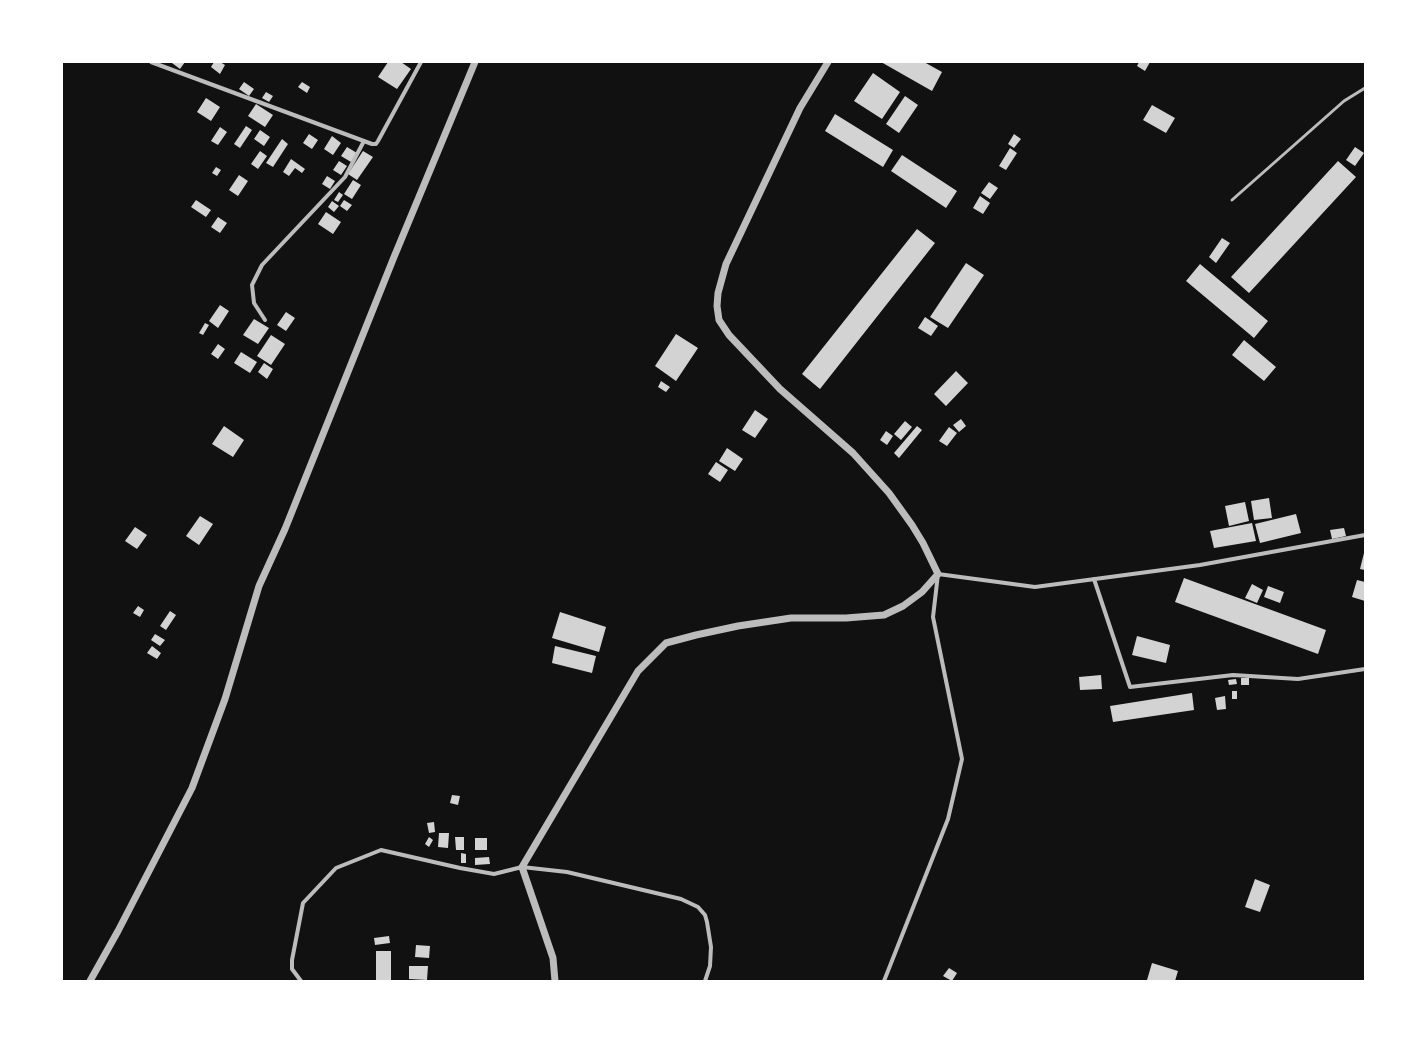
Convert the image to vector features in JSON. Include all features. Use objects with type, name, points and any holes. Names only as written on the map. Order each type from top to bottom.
[{"type":"street","points":[[152,62],[364,141],[376,144],[421,62]]},
{"type":"street","points":[[90,981],[118,932],[192,788],[225,699],[259,586],[285,529],[474,62]]},
{"type":"street","points":[[828,62],[800,108],[726,264],[718,293],[717,306],[719,320],[729,335],[780,389],[853,453],[889,492],[923,543],[938,574],[933,617],[962,759],[948,819],[884,981]]},
{"type":"street","points":[[265,320],[254,303],[252,285],[262,266],[345,177],[364,141]]},
{"type":"street","points":[[938,574],[1035,587],[1200,565],[1365,535]]},
{"type":"street","points":[[555,981],[552,958],[522,867],[638,671],[666,643],[696,635],[738,626],[791,618],[846,618],[884,615],[903,606],[922,592],[938,574]]},
{"type":"street","points":[[1094,579],[1130,687],[1232,675],[1298,679],[1365,669]]},
{"type":"street","points":[[301,981],[292,969],[292,960],[303,902],[336,868],[381,850],[494,874],[522,867],[567,872],[681,899],[698,907],[705,915],[711,947],[710,966],[705,981]]},
{"type":"lane","points":[[1232,200],[1344,101],[1365,88]]},
{"type":"building","points":[[185,62],[180,69],[172,63]]},
{"type":"building","points":[[214,62],[220,62],[225,65],[220,74],[211,67]]},
{"type":"building","points":[[388,62],[401,62],[411,69],[397,89],[378,77]]},
{"type":"building","points":[[881,62],[924,62],[942,72],[932,91]]},
{"type":"building","points":[[1139,62],[1150,62],[1145,71],[1137,66]]},
{"type":"building","points":[[873,73],[900,92],[882,119],[854,101]]},
{"type":"building","points":[[244,82],[254,89],[249,96],[239,89]]},
{"type":"building","points":[[302,82],[310,87],[307,93],[298,87]]},
{"type":"building","points":[[266,92],[273,96],[269,102],[262,98]]},
{"type":"building","points":[[905,96],[918,105],[899,133],[886,124]]},
{"type":"building","points":[[206,98],[220,107],[211,121],[197,112]]},
{"type":"building","points":[[256,104],[273,115],[265,127],[248,116]]},
{"type":"building","points":[[1152,105],[1175,118],[1166,133],[1143,120]]},
{"type":"building","points":[[835,114],[893,150],[883,167],[825,131]]},
{"type":"building","points":[[246,126],[252,130],[240,148],[234,144]]},
{"type":"building","points":[[220,127],[227,132],[218,145],[211,141]]},
{"type":"building","points":[[260,130],[270,137],[264,146],[254,139]]},
{"type":"building","points":[[309,134],[318,140],[312,149],[303,143]]},
{"type":"building","points":[[1014,134],[1021,139],[1014,148],[1008,144]]},
{"type":"building","points":[[332,136],[341,143],[333,155],[324,149]]},
{"type":"building","points":[[282,139],[288,144],[273,167],[266,163]]},
{"type":"building","points":[[347,147],[357,153],[351,162],[341,156]]},
{"type":"building","points":[[1355,147],[1364,153],[1355,166],[1346,160]]},
{"type":"building","points":[[1010,148],[1017,153],[1006,170],[999,166]]},
{"type":"building","points":[[260,151],[267,156],[258,169],[251,164]]},
{"type":"building","points":[[363,151],[373,157],[357,180],[348,174]]},
{"type":"building","points":[[902,155],[957,191],[946,208],[891,171]]},
{"type":"building","points":[[291,159],[305,169],[302,173],[295,168],[289,176],[283,172]]},
{"type":"building","points":[[339,161],[347,166],[341,175],[333,170]]},
{"type":"building","points":[[1338,161],[1356,177],[1249,293],[1231,277]]},
{"type":"building","points":[[216,167],[221,170],[217,176],[212,173]]},
{"type":"building","points":[[239,175],[248,181],[238,196],[229,190]]},
{"type":"building","points":[[327,176],[335,181],[330,189],[322,184]]},
{"type":"building","points":[[353,180],[361,185],[352,199],[344,194]]},
{"type":"building","points":[[989,182],[998,188],[990,199],[981,193]]},
{"type":"building","points":[[339,192],[343,195],[338,202],[334,200]]},
{"type":"building","points":[[980,196],[990,203],[983,214],[973,208]]},
{"type":"building","points":[[196,200],[211,210],[206,217],[191,207]]},
{"type":"building","points":[[344,200],[352,205],[347,211],[340,206]]},
{"type":"building","points":[[332,201],[339,206],[334,212],[328,207]]},
{"type":"building","points":[[326,212],[341,222],[333,234],[318,224]]},
{"type":"building","points":[[218,217],[227,223],[220,233],[211,227]]},
{"type":"building","points":[[917,229],[935,243],[820,389],[802,374]]},
{"type":"building","points":[[1222,238],[1230,243],[1216,263],[1209,257]]},
{"type":"building","points":[[966,263],[984,275],[948,328],[930,317]]},
{"type":"building","points":[[1200,264],[1268,321],[1254,338],[1186,281]]},
{"type":"building","points":[[220,305],[229,311],[218,328],[209,321]]},
{"type":"building","points":[[286,312],[295,318],[286,331],[277,325]]},
{"type":"building","points":[[925,317],[938,326],[931,336],[918,328]]},
{"type":"building","points":[[254,319],[269,328],[258,344],[243,335]]},
{"type":"building","points":[[205,323],[209,325],[203,335],[199,333]]},
{"type":"building","points":[[676,334],[698,348],[676,381],[655,366]]},
{"type":"building","points":[[271,335],[285,344],[271,365],[257,356]]},
{"type":"building","points":[[1244,340],[1276,367],[1264,381],[1232,355]]},
{"type":"building","points":[[218,344],[225,349],[218,359],[211,354]]},
{"type":"building","points":[[241,352],[257,362],[250,373],[234,363]]},
{"type":"building","points":[[264,363],[273,369],[267,379],[258,372]]},
{"type":"building","points":[[956,371],[968,383],[946,406],[934,394]]},
{"type":"building","points":[[661,381],[670,387],[666,392],[658,387]]},
{"type":"building","points":[[755,410],[768,419],[755,438],[742,430]]},
{"type":"building","points":[[961,419],[966,426],[959,432],[953,425]]},
{"type":"building","points":[[905,421],[912,427],[901,440],[894,434]]},
{"type":"building","points":[[224,426],[244,440],[233,457],[212,444]]},
{"type":"building","points":[[917,426],[922,430],[899,458],[894,453]]},
{"type":"building","points":[[949,427],[957,433],[947,446],[939,441]]},
{"type":"building","points":[[886,431],[893,436],[887,445],[880,440]]},
{"type":"building","points":[[727,448],[743,459],[735,471],[719,461]]},
{"type":"building","points":[[716,462],[728,470],[720,482],[708,474]]},
{"type":"building","points":[[1269,498],[1272,518],[1254,520],[1251,501]]},
{"type":"building","points":[[1245,502],[1249,521],[1229,526],[1225,506]]},
{"type":"building","points":[[1296,514],[1301,533],[1260,543],[1255,524]]},
{"type":"building","points":[[200,516],[213,524],[199,545],[186,536]]},
{"type":"building","points":[[1252,523],[1256,541],[1214,548],[1210,531]]},
{"type":"building","points":[[135,527],[147,535],[137,549],[125,541]]},
{"type":"building","points":[[1344,528],[1346,536],[1332,539],[1330,530]]},
{"type":"building","points":[[1365,553],[1365,570],[1360,569]]},
{"type":"building","points":[[1184,578],[1326,630],[1318,654],[1175,602]]},
{"type":"building","points":[[1357,580],[1365,582],[1365,601],[1352,597]]},
{"type":"building","points":[[1252,584],[1263,590],[1257,603],[1245,598]]},
{"type":"building","points":[[1268,586],[1284,592],[1280,603],[1264,597]]},
{"type":"building","points":[[138,606],[144,610],[140,617],[133,613]]},
{"type":"building","points":[[170,611],[176,615],[166,630],[160,626]]},
{"type":"building","points":[[560,612],[606,627],[599,652],[552,638]]},
{"type":"building","points":[[155,634],[165,640],[160,646],[151,640]]},
{"type":"building","points":[[1137,636],[1170,645],[1166,663],[1132,655]]},
{"type":"building","points":[[152,646],[161,653],[157,659],[147,653]]},
{"type":"building","points":[[555,646],[596,656],[592,673],[552,663]]},
{"type":"building","points":[[1101,675],[1102,689],[1080,690],[1079,677]]},
{"type":"building","points":[[1241,678],[1249,678],[1249,685],[1241,685]]},
{"type":"building","points":[[1236,679],[1237,684],[1229,685],[1228,680]]},
{"type":"building","points":[[1232,691],[1237,691],[1237,699],[1232,699]]},
{"type":"building","points":[[1192,693],[1194,710],[1113,722],[1110,706]]},
{"type":"building","points":[[1225,696],[1226,709],[1217,710],[1215,698]]},
{"type":"building","points":[[452,795],[460,796],[458,805],[450,803]]},
{"type":"building","points":[[434,822],[435,832],[429,833],[427,823]]},
{"type":"building","points":[[439,833],[449,833],[448,848],[438,847]]},
{"type":"building","points":[[429,837],[433,840],[429,847],[425,844]]},
{"type":"building","points":[[455,837],[464,837],[464,850],[456,850]]},
{"type":"building","points":[[475,838],[487,838],[487,850],[475,850]]},
{"type":"building","points":[[461,853],[466,854],[466,863],[461,863]]},
{"type":"building","points":[[489,857],[490,864],[475,865],[475,858]]},
{"type":"building","points":[[1255,879],[1270,885],[1260,912],[1245,907]]},
{"type":"building","points":[[389,936],[390,943],[375,945],[374,938]]},
{"type":"building","points":[[416,945],[430,946],[429,958],[415,957]]},
{"type":"building","points":[[376,951],[391,951],[391,981],[376,981]]},
{"type":"building","points":[[1152,963],[1178,971],[1175,981],[1147,980]]},
{"type":"building","points":[[409,966],[428,966],[427,980],[409,979]]},
{"type":"building","points":[[949,968],[957,973],[952,981],[943,976]]}]
